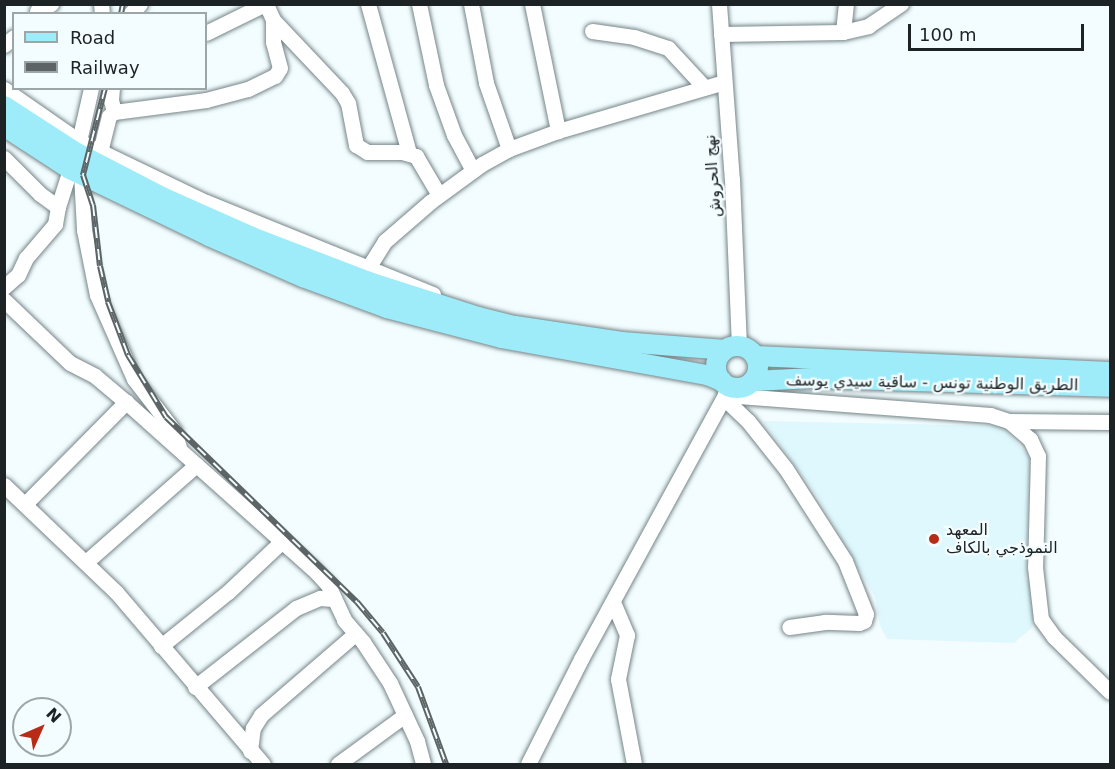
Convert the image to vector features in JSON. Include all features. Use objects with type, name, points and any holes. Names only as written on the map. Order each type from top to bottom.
[{"type":"main road","name":"الطريق الوطنية تونس - ساقية سيدي يوسف","points":[[4,106],[85,162],[247,254],[387,308],[501,338],[708,375],[724,390]]},
{"type":"main road","name":"الطريق الوطنية تونس - ساقية سيدي يوسف","points":[[4,126],[303,258],[478,317],[515,326],[622,342],[1110,372]]},
{"type":"main road","points":[[740,351],[758,369],[753,381],[724,390],[716,368],[720,355],[740,351]]},
{"type":"main road","name":"الطريق الوطنية تونس - ساقية سيدي يوسف","points":[[753,381],[813,378],[1110,387]]},
{"type":"street","points":[[207,33],[266,4],[273,20],[342,93],[348,103],[354,139],[359,149],[386,154],[409,153]]},
{"type":"street","points":[[368,4],[409,153],[423,165],[439,195]]},
{"type":"street","points":[[419,4],[436,85],[454,135],[473,170]]},
{"type":"street","points":[[471,4],[486,83],[509,149]]},
{"type":"street","points":[[532,4],[558,130]]},
{"type":"street","name":"نهج الحروش","points":[[719,4],[740,351]]},
{"type":"street","points":[[843,32],[846,4]]},
{"type":"street","points":[[721,34],[843,32],[868,26],[901,4]]},
{"type":"street","points":[[4,287],[18,275],[26,258],[55,224],[58,207],[109,116],[114,112],[206,99],[248,89],[270,79],[280,68],[273,42],[273,20]]},
{"type":"street","points":[[592,31],[645,40],[668,48],[705,88]]},
{"type":"street","points":[[368,268],[385,241],[439,195],[473,170],[509,149],[558,130],[724,82]]},
{"type":"street","points":[[4,89],[85,162],[206,202],[337,257],[453,302],[478,317]]},
{"type":"street","points":[[91,90],[85,162],[88,252],[103,314],[134,379],[174,431],[180,450]]},
{"type":"street","points":[[112,90],[111,100],[114,112]]},
{"type":"street","points":[[4,158],[40,194],[58,207]]},
{"type":"street","points":[[4,300],[70,363],[95,376],[126,402],[328,585],[332,598],[377,662],[405,715],[423,765]]},
{"type":"street","points":[[724,390],[990,415],[1009,421],[1110,422]]},
{"type":"street","points":[[528,765],[581,658],[613,602],[724,390]]},
{"type":"street","points":[[724,390],[792,477],[845,561],[866,614],[864,621],[859,623],[825,622],[789,627]]},
{"type":"street","points":[[25,504],[126,402]]},
{"type":"street","points":[[1009,421],[1030,439],[1038,456],[1035,567],[1041,619],[1054,637],[1110,692]]},
{"type":"street","points":[[86,562],[196,465]]},
{"type":"street","points":[[4,486],[116,592],[264,765]]},
{"type":"street","points":[[161,646],[228,592],[281,542]]},
{"type":"street","points":[[195,687],[296,608],[320,598],[332,598]]},
{"type":"street","points":[[613,602],[627,635],[618,680],[634,765]]},
{"type":"street","points":[[250,751],[253,728],[261,715],[356,633]]},
{"type":"street","points":[[338,765],[405,715]]},
{"type":"shaded area","name":"المعهد النموذجي بالكاف","points":[[763,421],[1001,426],[1029,456],[1026,580],[1036,581],[1032,628],[1014,643],[887,639],[880,626],[875,597],[817,496]]},
{"type":"railway","points":[[121,12],[123,4]]},
{"type":"railway","points":[[104,90],[83,175],[93,205],[100,266],[108,302],[128,355],[166,417],[357,602],[383,633],[418,687],[446,764]]},
{"type":"place","name":"المعهد النموذجي بالكاف","points":[[934,539]]}]
